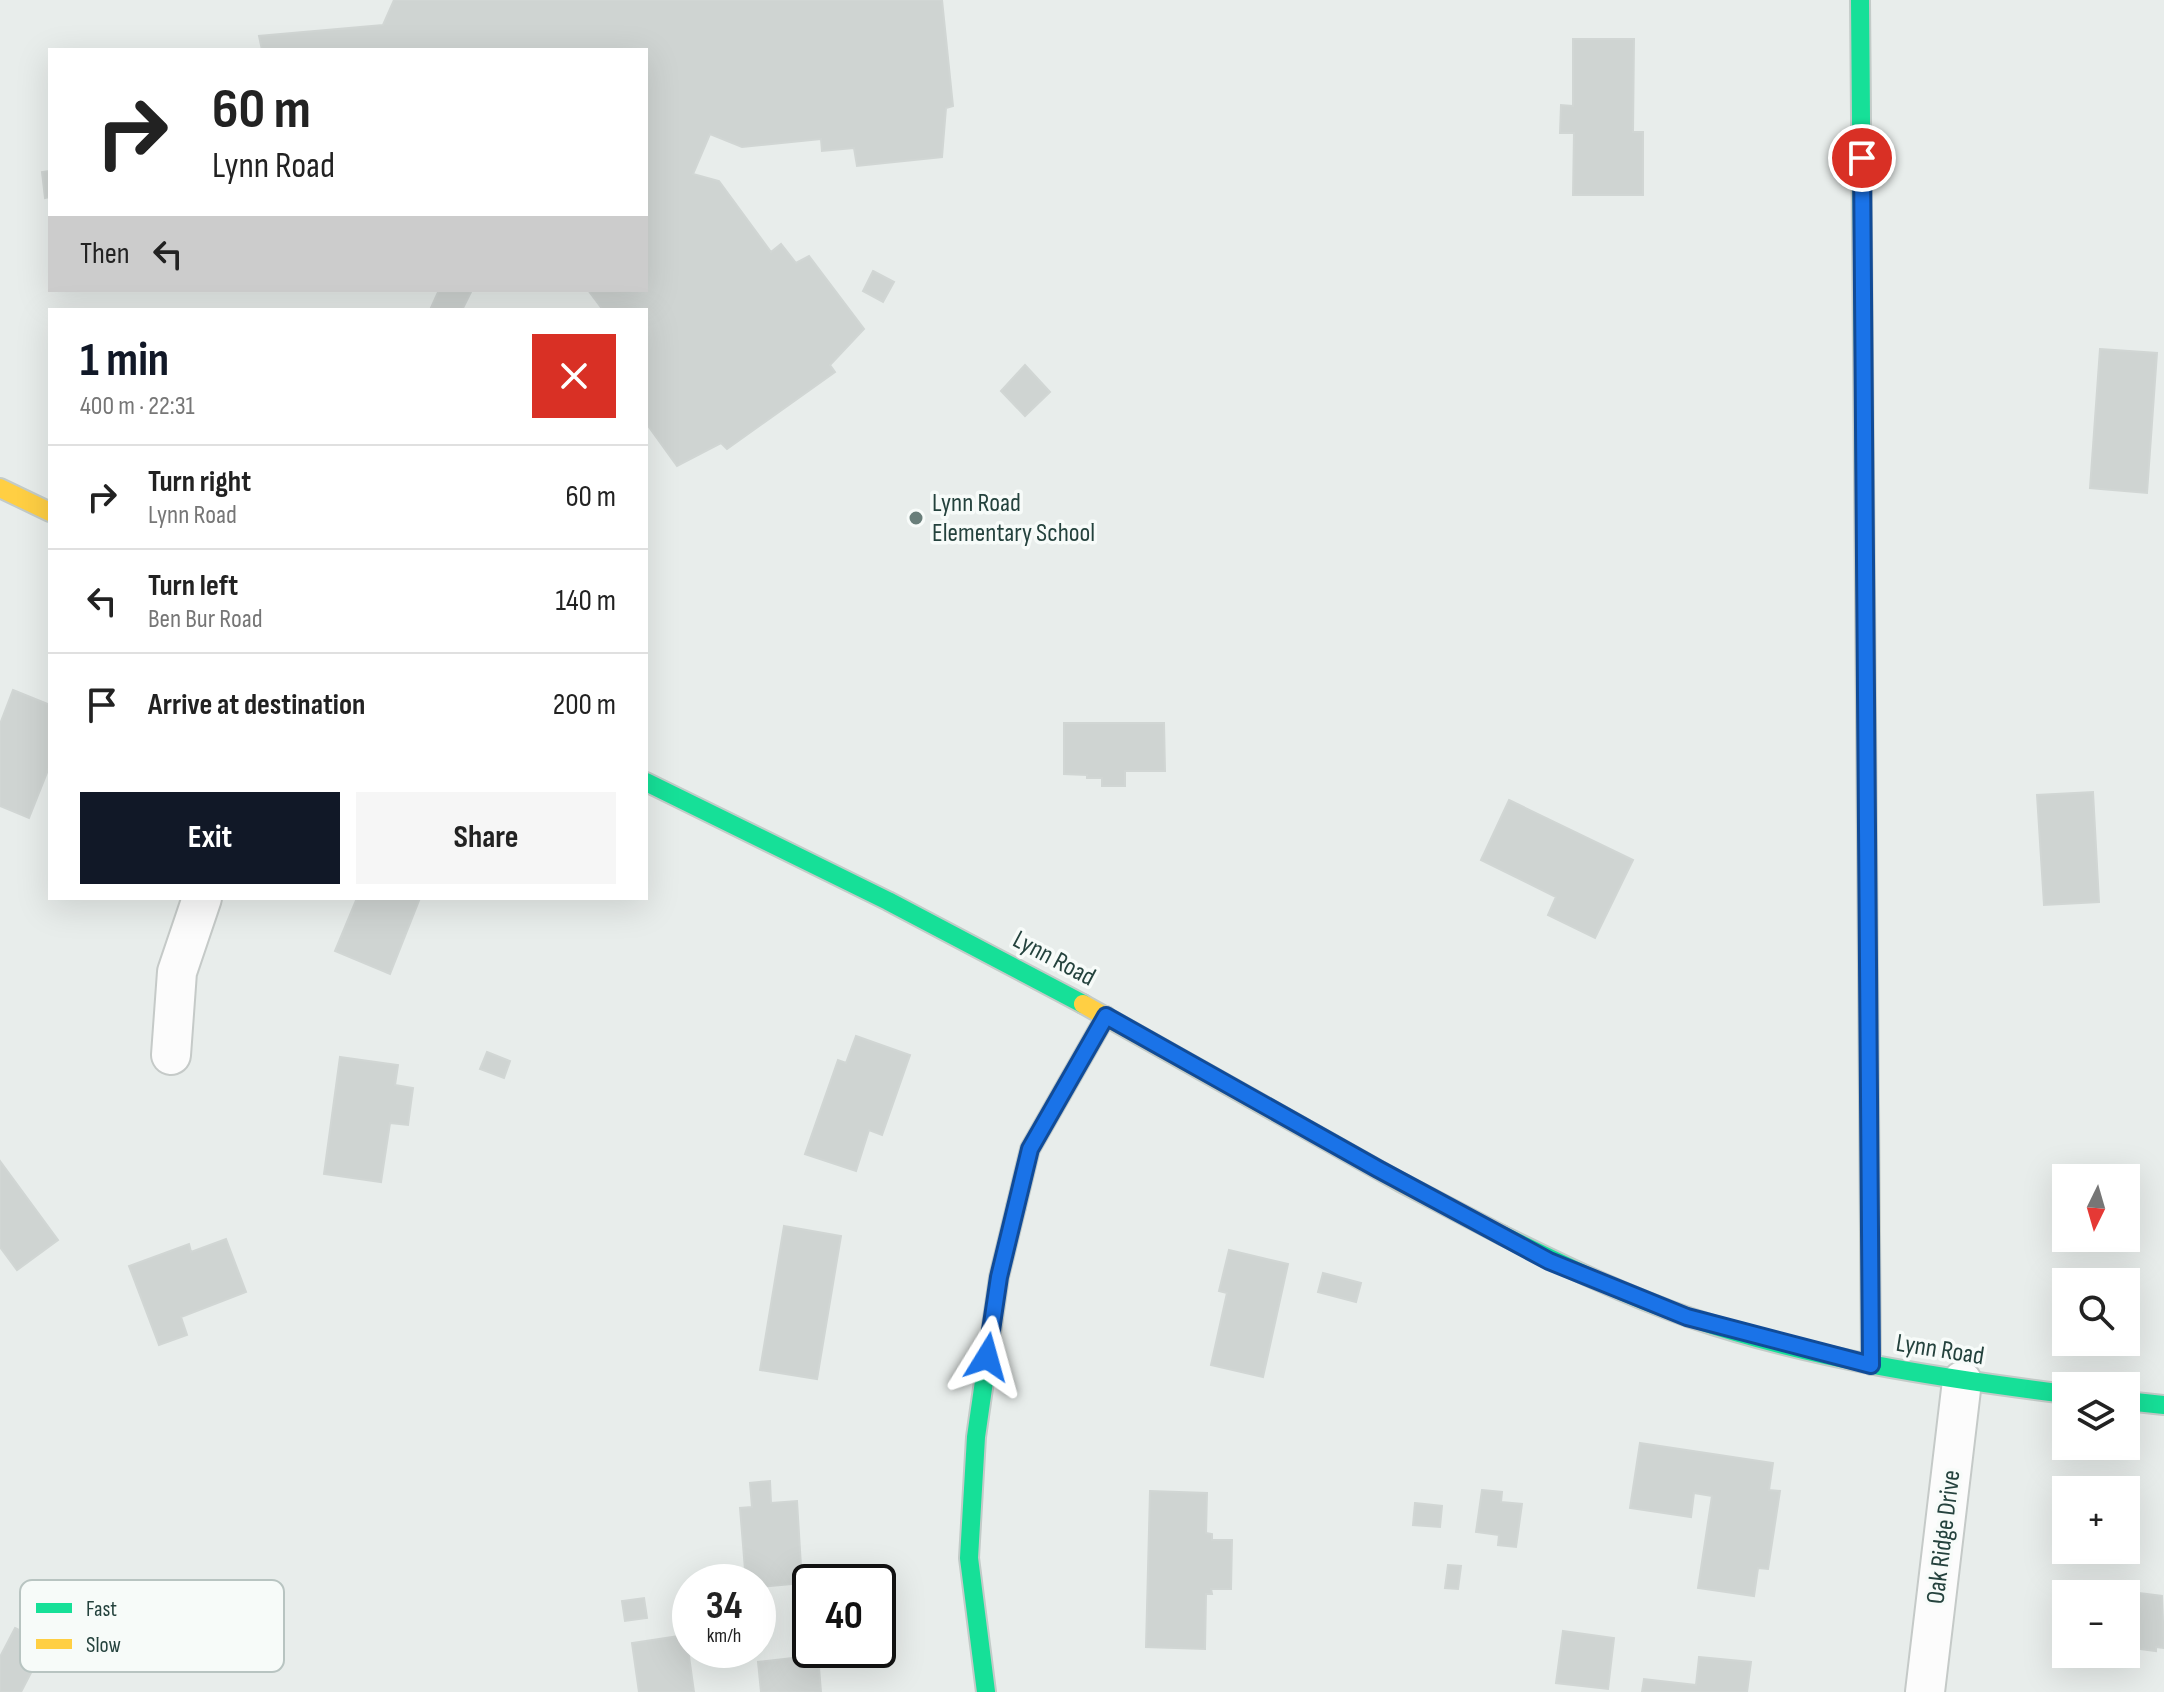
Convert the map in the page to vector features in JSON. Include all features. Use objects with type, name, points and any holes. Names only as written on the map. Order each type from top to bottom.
[{"type":"street","points":[[1860,0],[1871,1365]]},
{"type":"street","points":[[0,488],[48,511]]},
{"type":"street","name":"Lynn Road","points":[[648,783],[792,852],[1106,1016],[1549,1261],[1687,1317],[1871,1365],[2052,1392]]},
{"type":"street","points":[[171,1055],[177,972],[201,900]]},
{"type":"street","points":[[986,1692],[969,1558],[976,1437],[999,1277],[1030,1149],[1106,1016]]},
{"type":"street","name":"Oak Ridge Drive","points":[[1925,1692],[1962,1381]]},
{"type":"street","points":[[2140,1402],[2164,1405]]},
{"type":"building","points":[[394,0],[942,0],[953,106],[946,108],[942,157],[857,166],[854,148],[822,151],[821,139],[742,147],[710,134],[693,174],[719,181],[771,252],[781,244],[796,263],[809,256],[864,329],[830,365],[835,372],[727,449],[721,443],[677,466],[648,426],[648,308],[602,308],[590,292],[648,292],[648,48],[262,48],[259,36],[383,25]]},
{"type":"building","points":[[1573,39],[1634,39],[1633,132],[1643,132],[1643,195],[1573,195],[1574,133],[1560,133],[1561,105],[1573,106]]},
{"type":"building","points":[[48,171],[48,197],[45,198],[42,172]]},
{"type":"building","points":[[873,271],[894,282],[883,302],[863,291]]},
{"type":"building","points":[[438,292],[471,292],[463,308],[431,308]]},
{"type":"building","points":[[2100,349],[2157,353],[2147,493],[2090,488]]},
{"type":"building","points":[[1025,365],[1050,392],[1025,416],[1001,391]]},
{"type":"building","points":[[13,690],[48,704],[48,770],[29,818],[0,806],[0,724]]},
{"type":"building","points":[[1064,723],[1164,723],[1165,771],[1125,771],[1125,786],[1102,786],[1102,778],[1064,774]]},
{"type":"building","points":[[2093,792],[2099,902],[2044,905],[2037,795]]},
{"type":"building","points":[[1509,800],[1633,860],[1595,938],[1548,915],[1556,897],[1481,860]]},
{"type":"building","points":[[356,900],[419,900],[390,974],[335,951]]},
{"type":"building","points":[[856,1036],[910,1055],[882,1135],[869,1130],[856,1171],[805,1154],[838,1060],[846,1063]]},
{"type":"building","points":[[487,1052],[510,1061],[504,1078],[480,1069]]},
{"type":"building","points":[[340,1057],[398,1065],[395,1085],[413,1088],[408,1125],[390,1123],[381,1182],[324,1174]]},
{"type":"building","points":[[0,1161],[58,1240],[17,1270],[0,1247]]},
{"type":"building","points":[[784,1226],[841,1236],[817,1379],[760,1370]]},
{"type":"building","points":[[226,1239],[246,1292],[181,1317],[187,1335],[159,1345],[129,1266],[189,1244],[191,1252]]},
{"type":"building","points":[[1229,1250],[1288,1264],[1263,1377],[1211,1365],[1227,1293],[1219,1291]]},
{"type":"building","points":[[1323,1273],[1361,1283],[1356,1302],[1318,1292]]},
{"type":"building","points":[[1640,1443],[1773,1463],[1769,1490],[1780,1491],[1768,1569],[1758,1568],[1754,1596],[1698,1588],[1712,1496],[1694,1493],[1691,1517],[1630,1508]]},
{"type":"building","points":[[770,1481],[771,1503],[797,1501],[801,1564],[792,1564],[792,1584],[776,1585],[776,1564],[745,1564],[740,1508],[752,1507],[750,1483]]},
{"type":"building","points":[[1482,1490],[1502,1492],[1501,1502],[1522,1504],[1516,1547],[1498,1545],[1499,1535],[1476,1532]]},
{"type":"building","points":[[1150,1491],[1207,1493],[1206,1533],[1212,1534],[1212,1540],[1232,1540],[1231,1589],[1211,1589],[1212,1594],[1206,1594],[1205,1649],[1146,1647]]},
{"type":"building","points":[[1415,1503],[1442,1506],[1440,1527],[1413,1525]]},
{"type":"building","points":[[1448,1565],[1461,1566],[1458,1589],[1445,1588]]},
{"type":"building","points":[[2140,1593],[2162,1596],[2164,1648],[2156,1647],[2156,1651],[2140,1649]]},
{"type":"building","points":[[644,1598],[647,1618],[625,1621],[622,1601]]},
{"type":"building","points":[[15,1628],[20,1631],[20,1672],[31,1672],[21,1692],[0,1692],[0,1657]]},
{"type":"building","points":[[1563,1631],[1614,1638],[1608,1689],[1556,1683]]},
{"type":"building","points":[[672,1637],[672,1668],[691,1668],[694,1692],[639,1692],[632,1643]]},
{"type":"building","points":[[1699,1657],[1751,1662],[1747,1692],[1642,1692],[1644,1679],[1696,1685]]},
{"type":"building","points":[[792,1658],[792,1668],[819,1668],[821,1692],[761,1692],[759,1668],[776,1668],[776,1660]]},
{"type":"traffic: fast","points":[[1860,0],[1865,595]]},
{"type":"traffic: fast","points":[[648,783],[888,901],[1083,1004]]},
{"type":"traffic: fast","points":[[1868,972],[1871,1365]]},
{"type":"traffic: fast","points":[[986,1692],[969,1558],[976,1437],[999,1277],[1016,1207]]},
{"type":"traffic: fast","points":[[1502,1235],[1643,1300],[1737,1332],[1877,1365],[2052,1392]]},
{"type":"traffic: fast","points":[[2140,1402],[2164,1405]]},
{"type":"traffic: slow","points":[[0,488],[48,511]]},
{"type":"traffic: slow","points":[[1865,595],[1868,972]]},
{"type":"traffic: slow","points":[[1083,1004],[1400,1182],[1502,1235]]},
{"type":"traffic: slow","points":[[1016,1207],[1030,1149],[1106,1016]]},
{"type":"place","name":"Lynn Road Elementary School","points":[[916,518]]},
{"type":"route","points":[[987,1357],[999,1277],[1030,1149],[1106,1016],[1549,1261],[1687,1317],[1871,1365],[1862,158]]}]
